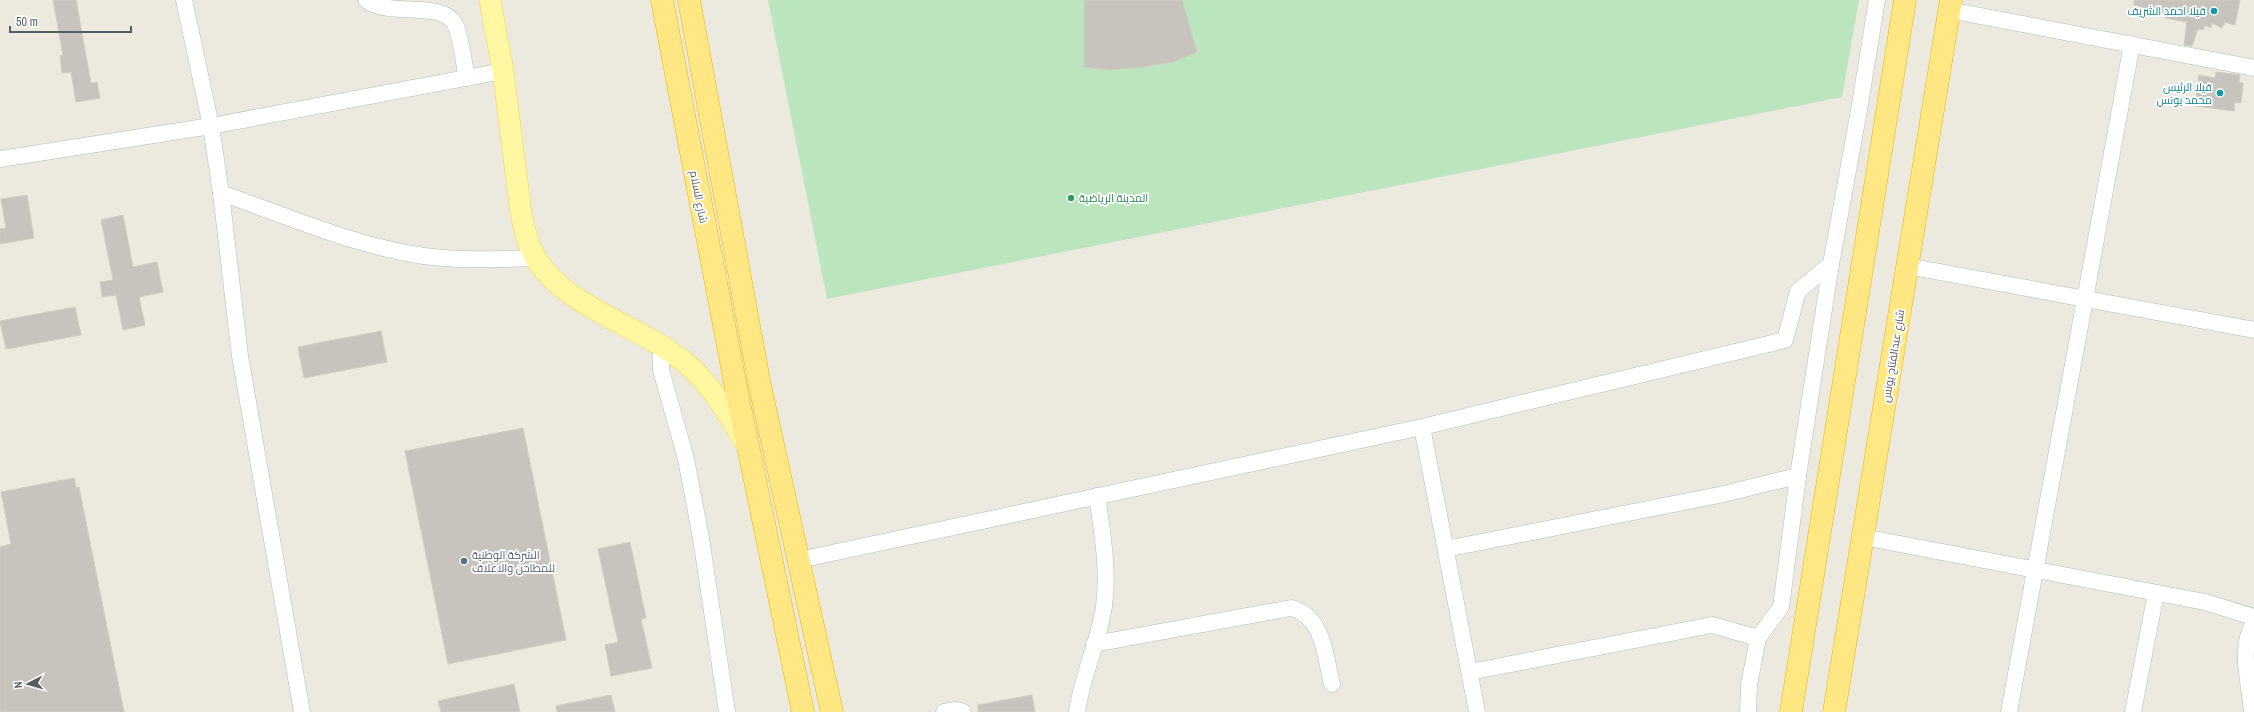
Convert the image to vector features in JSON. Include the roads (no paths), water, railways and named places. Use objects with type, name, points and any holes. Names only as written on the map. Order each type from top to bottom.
[{"type":"highway","name":"شارع السلام","points":[[662,0],[737,393],[803,712]]},
{"type":"highway","points":[[689,0],[760,386],[832,712]]},
{"type":"highway","points":[[1792,712],[1905,0]]},
{"type":"highway","name":"شارع عبدالفتاح يونس","points":[[1834,712],[1950,5]]},
{"type":"main road","points":[[490,0],[503,71],[521,213],[525,232],[536,258],[553,280],[574,297],[661,345],[687,364],[707,385],[748,446]]},
{"type":"street","points":[[184,0],[211,126],[221,193],[240,356],[302,712]]},
{"type":"street","points":[[366,0],[388,9],[439,11],[449,16],[456,25],[467,78]]},
{"type":"street","points":[[1748,712],[1749,684],[1758,638],[1781,607],[1798,476],[1831,264],[1877,0]]},
{"type":"street","points":[[1950,5],[2132,44],[2254,68]]},
{"type":"street","points":[[2009,712],[2132,44]]},
{"type":"street","points":[[0,159],[211,126],[503,71]]},
{"type":"street","points":[[221,193],[356,240],[401,252],[463,259],[536,258]]},
{"type":"street","points":[[799,560],[1422,427],[1785,340],[1798,291],[1831,264]]},
{"type":"street","points":[[1908,266],[2254,330]]},
{"type":"street","points":[[661,345],[661,370],[686,459],[699,526],[727,712]]},
{"type":"street","points":[[1422,427],[1477,712]]},
{"type":"street","points":[[1446,549],[1719,495],[1798,476]]},
{"type":"street","points":[[1077,712],[1083,676],[1100,625],[1106,586],[1106,564],[1098,496]]},
{"type":"street","points":[[1863,537],[2205,602],[2254,617]]},
{"type":"street","points":[[2133,712],[2156,593]]},
{"type":"street","points":[[1094,644],[1291,608],[1304,613],[1317,628],[1332,684]]},
{"type":"street","points":[[2252,712],[2245,644],[2249,631],[2254,623]]},
{"type":"street","points":[[1470,672],[1712,625],[1758,638]]},
{"type":"street","points":[[944,712],[956,710],[964,712]]},
{"type":"place","name":"فيلا احمد الشريف","points":[[2214,11]]},
{"type":"place","name":"فيلا الرئيس محمد يونس","points":[[2220,93]]},
{"type":"place","name":"المدينة الرياضية","points":[[1071,198]]},
{"type":"place","name":"الشركة الوطنية للمطاحن والاعلاف","points":[[464,561]]}]
